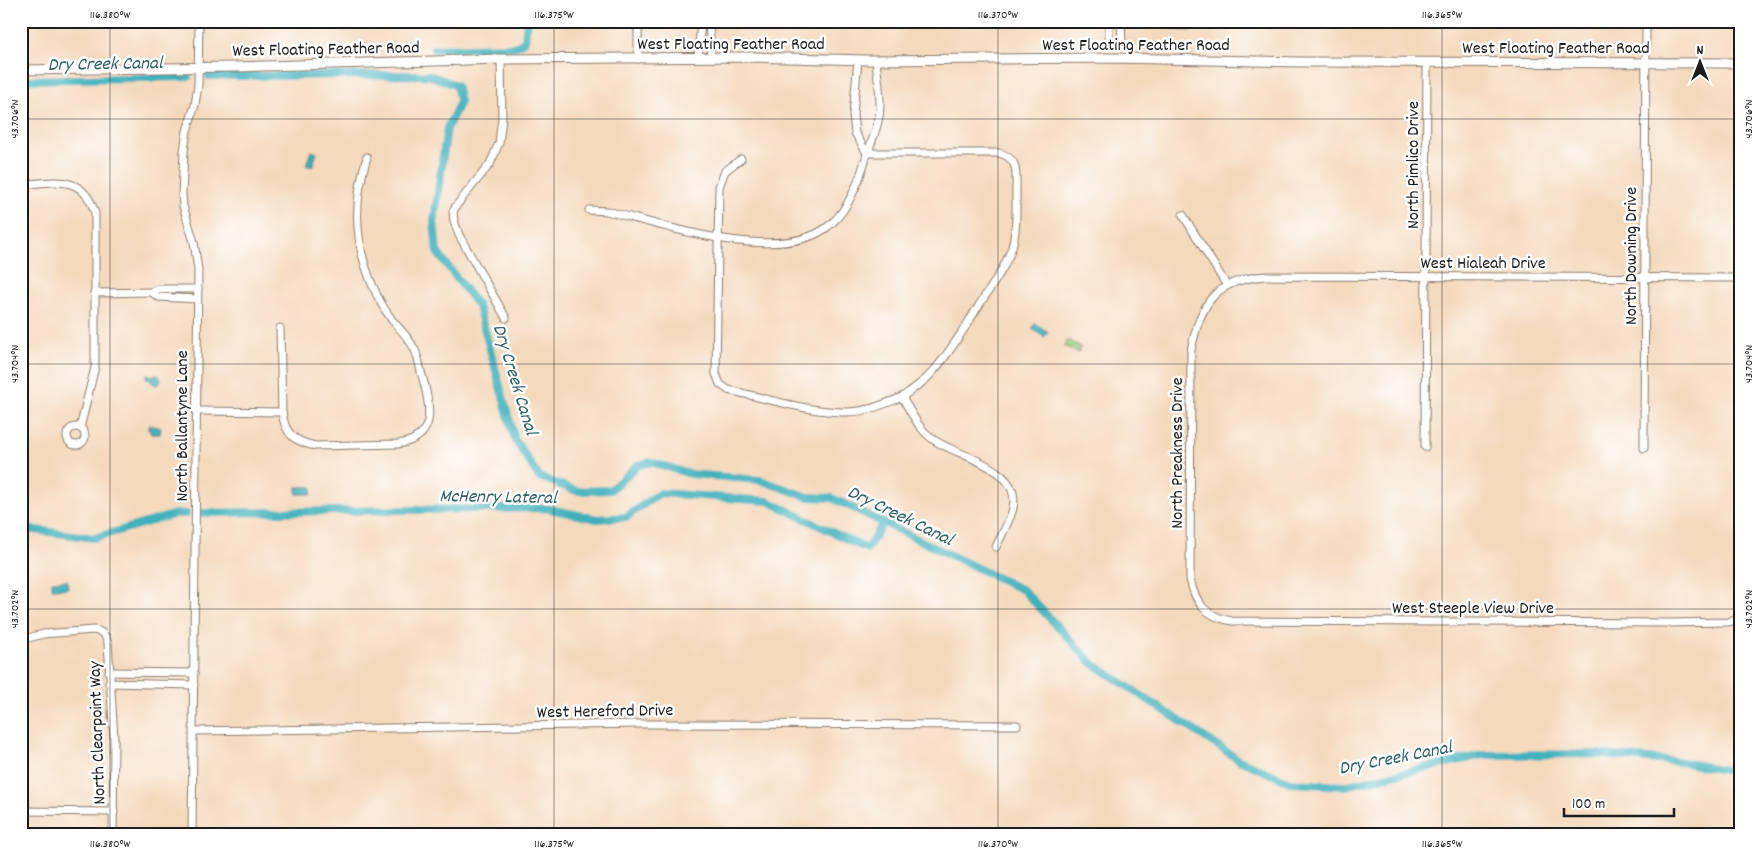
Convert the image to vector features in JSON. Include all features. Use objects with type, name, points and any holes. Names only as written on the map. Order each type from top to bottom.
[{"type":"main road","name":"West Floating Feather Road","points":[[21,70],[501,59],[698,57],[858,60],[1115,58],[1302,62],[1741,63]]},
{"type":"street","name":"North Ballantyne Lane","points":[[192,835],[198,289],[194,242],[183,206],[182,195],[184,150],[197,95],[199,21]]},
{"type":"street","points":[[638,21],[638,59]]},
{"type":"street","points":[[698,57],[701,21]]},
{"type":"street","points":[[710,21],[711,57]]},
{"type":"street","points":[[1109,21],[1109,45],[1115,46],[1122,44],[1121,21]]},
{"type":"street","name":"North Downing Drive","points":[[1644,448],[1646,21]]},
{"type":"street","points":[[1115,46],[1115,58]]},
{"type":"street","points":[[501,59],[502,118],[500,143],[490,164],[461,199],[454,212],[454,221],[459,235],[506,318]]},
{"type":"street","points":[[858,60],[853,114],[855,132],[867,153]]},
{"type":"street","points":[[590,210],[607,211],[718,238],[782,244],[805,239],[826,228],[848,204],[859,181],[876,131],[880,103],[876,60]]},
{"type":"street","name":"North Pimlico Drive","points":[[1426,447],[1427,62]]},
{"type":"street","points":[[741,159],[725,171],[719,188],[716,374],[720,384],[728,390],[804,406],[848,412],[882,405],[902,397],[930,375],[959,336],[1004,266],[1012,246],[1016,222],[1016,170],[1011,159],[1006,155],[999,153],[867,153]]},
{"type":"street","points":[[280,328],[282,412],[284,422],[294,438],[303,443],[316,446],[398,444],[407,443],[416,438],[426,427],[430,416],[430,402],[415,350],[376,294],[367,273],[360,245],[358,205],[361,180],[367,157]]},
{"type":"street","points":[[21,185],[62,181],[75,184],[86,193],[95,213],[95,367],[80,428]]},
{"type":"street","points":[[1183,214],[1226,286]]},
{"type":"street","name":"West Hialeah Drive","points":[[1226,286],[1251,277],[1267,276],[1741,278]]},
{"type":"street","name":"North Preakness Drive","points":[[1220,619],[1209,613],[1199,603],[1193,592],[1190,578],[1191,351],[1196,326],[1203,309],[1226,286]]},
{"type":"street","points":[[94,292],[152,292],[158,289],[198,289]]},
{"type":"street","points":[[152,292],[158,297],[198,299]]},
{"type":"street","points":[[902,397],[917,423],[934,440],[994,469],[1004,476],[1012,487],[1014,499],[1012,511],[996,547]]},
{"type":"street","points":[[197,412],[282,412]]},
{"type":"street","name":"West Steeple View Drive","points":[[1220,619],[1232,621],[1726,622],[1741,619]]},
{"type":"street","name":"North Clearpoint Way","points":[[21,640],[52,633],[94,630],[103,632],[106,636],[114,739],[114,835]]},
{"type":"street","points":[[109,672],[194,673]]},
{"type":"street","points":[[110,683],[194,684]]},
{"type":"street","name":"West Hereford Drive","points":[[194,731],[640,724],[1017,725]]},
{"type":"street","points":[[21,812],[114,812]]},
{"type":"green space","points":[[1158,21],[1186,23],[1211,21],[1198,28],[1184,31],[1171,28]]},
{"type":"green space","points":[[1068,340],[1081,347],[1078,353],[1064,346]]},
{"type":"water","points":[[311,151],[317,153],[312,167],[306,165]]},
{"type":"water","points":[[1035,323],[1048,332],[1044,337],[1032,329]]},
{"type":"water","points":[[147,374],[158,375],[161,379],[160,383],[156,385],[151,382],[146,378]]},
{"type":"water","points":[[150,425],[161,428],[160,434],[151,434],[148,428]]},
{"type":"water","points":[[297,487],[312,487],[312,494],[297,494]]},
{"type":"water","points":[[67,580],[68,588],[52,589],[52,581]]},
{"type":"waterway","points":[[434,49],[513,47],[525,40],[527,21]]},
{"type":"waterway","name":"Dry Creek Canal","points":[[209,76],[429,75],[456,85],[460,102],[447,128],[434,221],[437,252],[478,306],[515,440],[539,477],[577,491],[610,490],[638,465],[651,462],[690,474],[760,480],[808,497],[832,498],[1023,590],[1092,663],[1239,760],[1292,783],[1344,786],[1483,755],[1594,754],[1681,762],[1741,773]]},
{"type":"waterway","name":"Dry Creek Canal","points":[[21,80],[188,77]]},
{"type":"waterway","name":"McHenry Lateral","points":[[199,513],[545,508],[597,519],[626,517],[660,493],[768,501],[867,549],[883,523]]},
{"type":"waterway","name":"McHenry Lateral","points":[[21,528],[94,538],[176,514],[186,514]]}]
